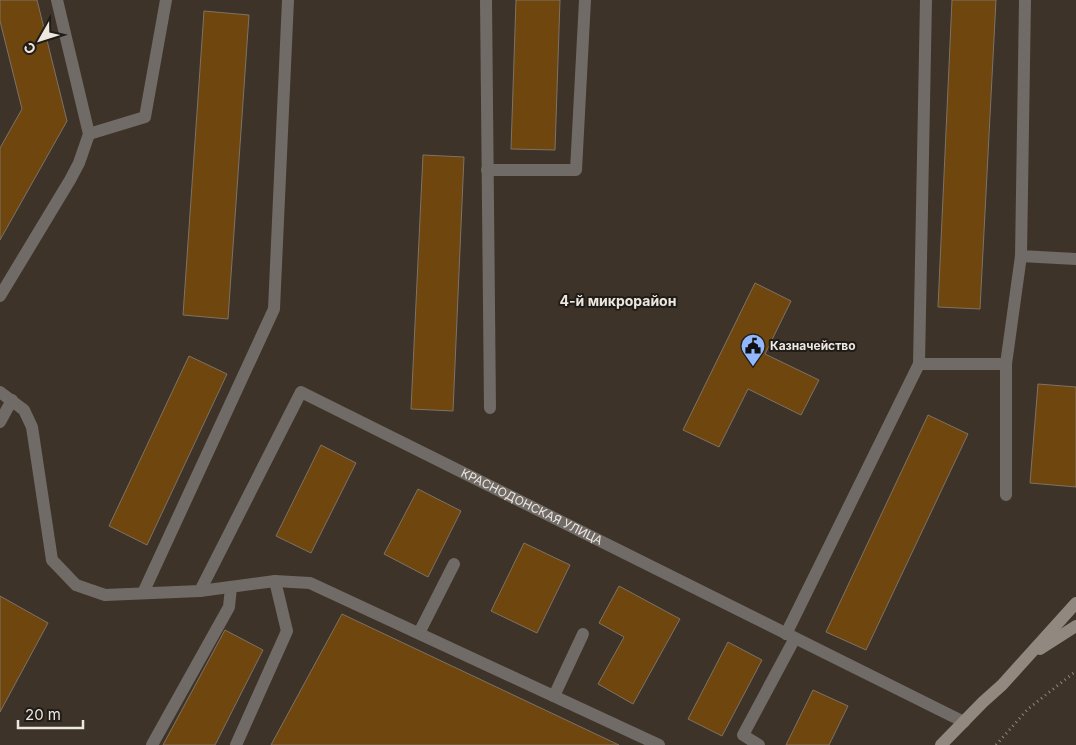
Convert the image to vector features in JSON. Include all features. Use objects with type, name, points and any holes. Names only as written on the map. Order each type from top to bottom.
[{"type":"main road","points":[[941,745],[1030,656],[1076,603]]},
{"type":"main road","points":[[1030,656],[1076,626]]},
{"type":"street","points":[[0,296],[70,180],[89,134],[57,0]]},
{"type":"street","points":[[89,134],[146,117],[166,0]]},
{"type":"street","points":[[143,593],[274,309],[288,0]]},
{"type":"street","points":[[486,0],[490,408]]},
{"type":"street","points":[[487,170],[576,170],[585,0]]},
{"type":"street","points":[[759,745],[743,734],[919,364],[926,0]]},
{"type":"street","points":[[1006,495],[1006,364],[1021,256],[1025,0]]},
{"type":"street","points":[[1021,256],[1076,259]]},
{"type":"street","points":[[919,364],[1006,364]]},
{"type":"street","points":[[0,392],[24,410],[32,427],[52,560],[76,585],[105,595],[200,591],[275,581],[310,583],[659,745]]},
{"type":"street","name":"КРАСНОДОНСКАЯ УЛИЦА","points":[[200,591],[301,392],[964,722]]},
{"type":"street","points":[[0,422],[12,400]]},
{"type":"street","points":[[419,633],[454,564]]},
{"type":"street","points":[[236,745],[287,631],[275,581]]},
{"type":"street","points":[[152,745],[229,607],[231,587]]},
{"type":"street","points":[[554,696],[583,634]]},
{"type":"path","points":[[996,745],[1028,709],[1076,671]]},
{"type":"building","points":[[0,0],[37,0],[67,121],[0,240],[0,148],[22,109],[0,21]]},
{"type":"building","points":[[516,0],[560,0],[555,150],[511,149]]},
{"type":"building","points":[[952,0],[996,0],[980,309],[938,307]]},
{"type":"building","points":[[204,11],[249,15],[228,319],[183,315]]},
{"type":"building","points":[[423,155],[464,157],[453,411],[411,409]]},
{"type":"building","name":"Казначейство","points":[[755,283],[791,301],[765,354],[819,380],[801,415],[748,389],[719,447],[683,430]]},
{"type":"building","points":[[189,356],[227,374],[147,545],[109,526]]},
{"type":"building","points":[[1038,384],[1076,387],[1076,487],[1030,483]]},
{"type":"building","points":[[928,415],[968,434],[866,650],[826,632]]},
{"type":"building","points":[[321,445],[356,463],[311,553],[276,536]]},
{"type":"building","points":[[418,489],[461,511],[428,577],[384,554]]},
{"type":"building","points":[[524,543],[570,565],[537,633],[491,611]]},
{"type":"building","points":[[619,586],[680,619],[633,704],[598,684],[624,637],[599,623]]},
{"type":"building","points":[[0,596],[48,623],[0,712]]},
{"type":"building","points":[[342,614],[619,745],[271,745]]},
{"type":"building","points":[[225,630],[263,650],[215,745],[163,745]]},
{"type":"building","points":[[728,642],[762,660],[722,736],[688,719]]},
{"type":"building","points":[[813,690],[848,706],[829,745],[786,745]]},
{"type":"place","name":"Казначейство","points":[[753,367]]},
{"type":"district","name":"4-й микрорайон","points":[[618,301]]}]
